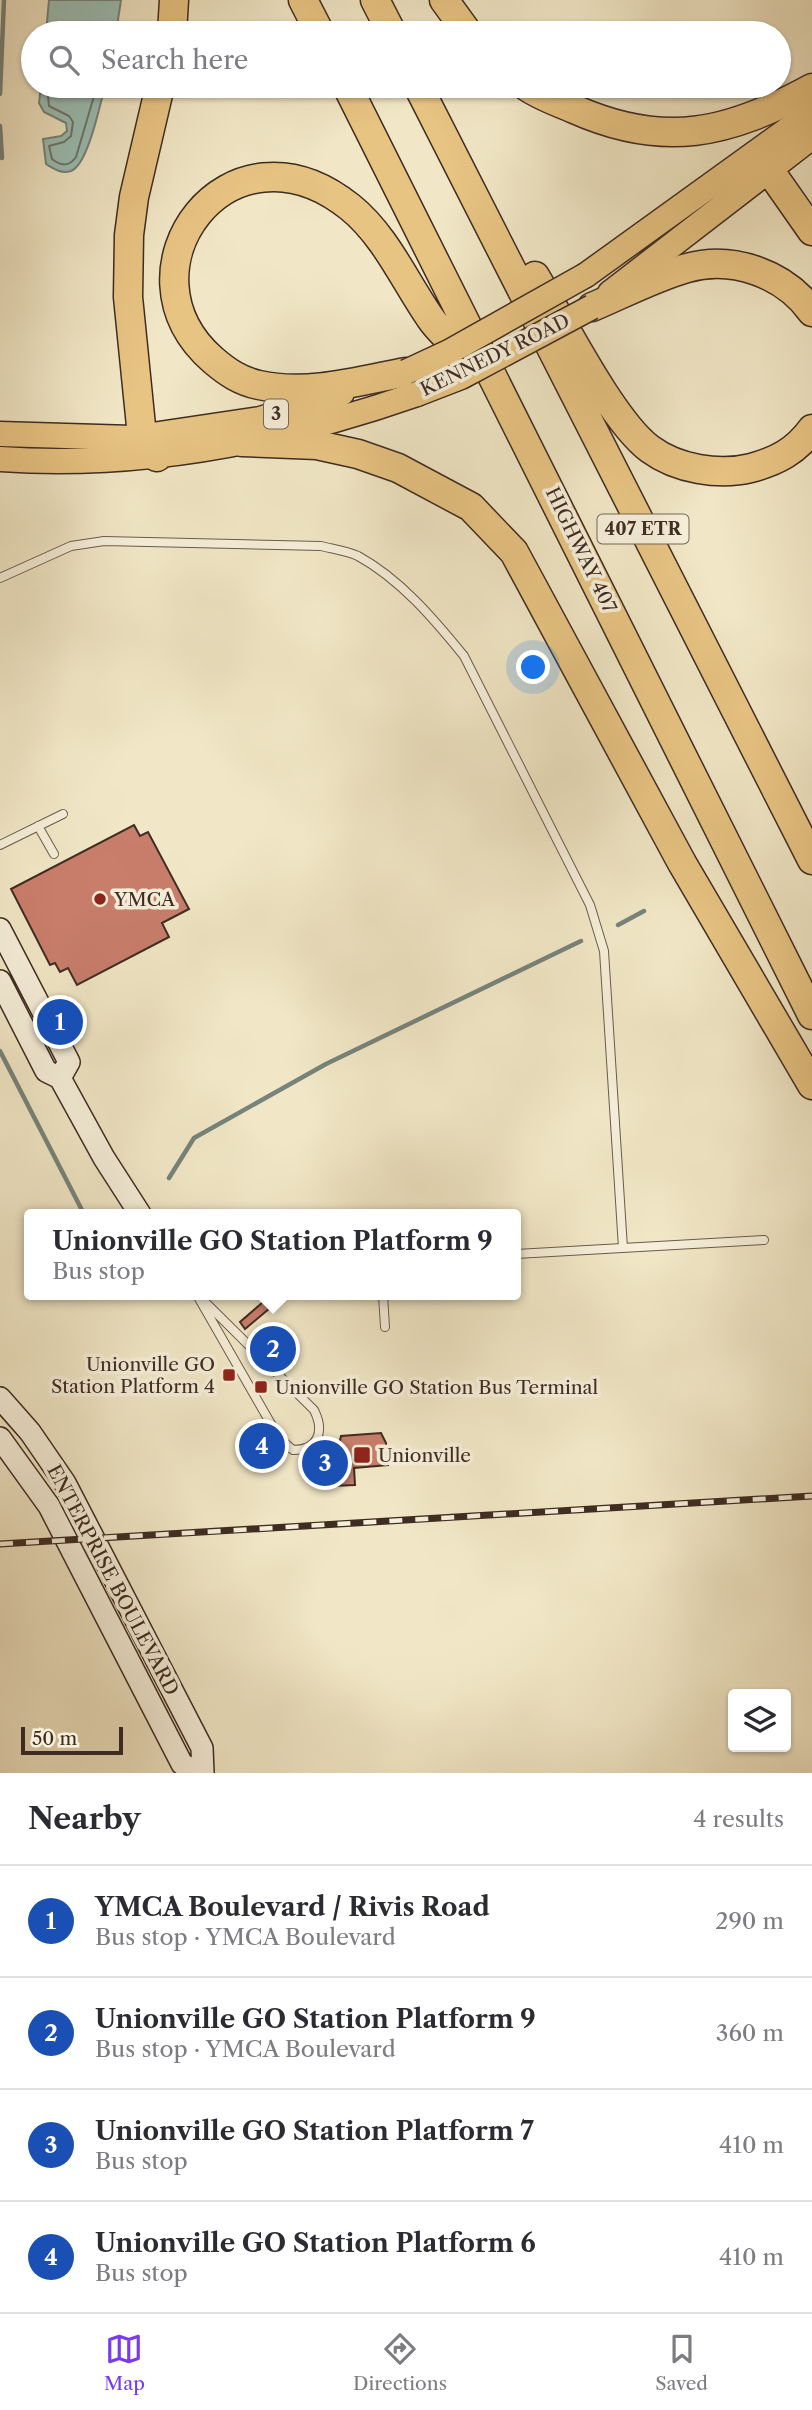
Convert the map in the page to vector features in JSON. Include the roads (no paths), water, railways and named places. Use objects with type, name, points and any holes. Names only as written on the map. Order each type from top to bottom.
[{"type":"highway","points":[[173,21],[174,0]]},
{"type":"highway","points":[[303,0],[314,21]]},
{"type":"highway","points":[[375,0],[386,21]]},
{"type":"highway","points":[[443,0],[459,21]]},
{"type":"highway","points":[[551,98],[589,116],[629,129],[674,135],[716,129],[750,119],[812,88]]},
{"type":"highway","points":[[150,447],[128,297],[129,235],[158,98]]},
{"type":"highway","name":"HIGHWAY 407","points":[[353,98],[812,1015]]},
{"type":"highway","name":"407 ETR","points":[[424,98],[812,860]]},
{"type":"highway","points":[[763,161],[812,232]]},
{"type":"highway","points":[[411,383],[282,389],[241,380],[225,371],[200,349],[183,321],[175,289],[175,263],[180,244],[194,221],[226,187],[244,179],[291,178],[313,186],[350,207],[376,234],[433,322],[500,389]]},
{"type":"highway","points":[[474,198],[528,265],[619,414],[650,449],[713,472],[730,473],[774,461],[801,444],[812,429]]},
{"type":"highway","points":[[592,307],[688,268],[714,264],[737,265],[768,275],[798,292],[812,312]]},
{"type":"highway","points":[[242,442],[317,445],[358,454],[398,468],[471,507],[514,552],[682,863],[812,1086]]},
{"type":"main road","name":"KENNEDY ROAD","points":[[0,459],[51,463],[150,447],[411,383],[461,376],[592,307],[763,161],[812,111]]},
{"type":"main road","name":"KENNEDY ROAD","points":[[0,434],[150,447],[242,442],[358,414],[411,383],[449,352],[586,275],[763,161],[812,137]]},
{"type":"main road","points":[[0,929],[69,1062],[60,1078]]},
{"type":"main road","points":[[0,983],[46,1072],[60,1078],[104,1158],[137,1209]]},
{"type":"main road","name":"ENTERPRISE BOULEVARD","points":[[0,1398],[30,1432],[65,1483],[202,1748],[201,1773],[182,1764],[49,1506],[0,1438]]},
{"type":"lane","points":[[0,578],[71,546],[104,541],[321,546],[355,555],[377,568],[440,625],[464,656],[569,860],[599,928],[604,951],[623,1248]]},
{"type":"lane","points":[[0,845],[63,814]]},
{"type":"lane","points":[[38,826],[54,854]]},
{"type":"lane","points":[[521,1254],[764,1240]]},
{"type":"lane","points":[[200,1300],[279,1438],[293,1450],[310,1447],[317,1440],[320,1431],[314,1410],[202,1300]]},
{"type":"lane","points":[[383,1300],[385,1327]]},
{"type":"water","points":[[49,0],[121,0],[118,21],[47,21]]},
{"type":"water","points":[[40,98],[102,98],[83,158],[71,171],[61,171],[46,164],[43,139],[61,136],[67,131],[66,123],[44,112]]},
{"type":"waterway","points":[[0,94],[4,0]]},
{"type":"waterway","points":[[0,126],[2,158]]},
{"type":"waterway","points":[[618,925],[644,911]]},
{"type":"waterway","points":[[169,1178],[194,1138],[326,1064],[581,941]]},
{"type":"waterway","points":[[0,1051],[81,1209]]},
{"type":"railway","points":[[0,1544],[812,1496]]},
{"type":"place","name":"YMCA","points":[[100,899]]},
{"type":"place","name":"YMCA Boulevard / Rivis Road","points":[[60,1022]]},
{"type":"place","name":"Unionville GO Station Platform 9","points":[[273,1349]]},
{"type":"place","name":"Unionville GO Station Platform 4","points":[[229,1375]]},
{"type":"place","name":"Unionville GO Station Bus Terminal","points":[[261,1387]]},
{"type":"place","name":"Unionville GO Station Platform 6","points":[[262,1446]]},
{"type":"place","name":"Unionville","points":[[362,1455]]},
{"type":"place","name":"Unionville GO Station Platform 7","points":[[325,1463]]}]
